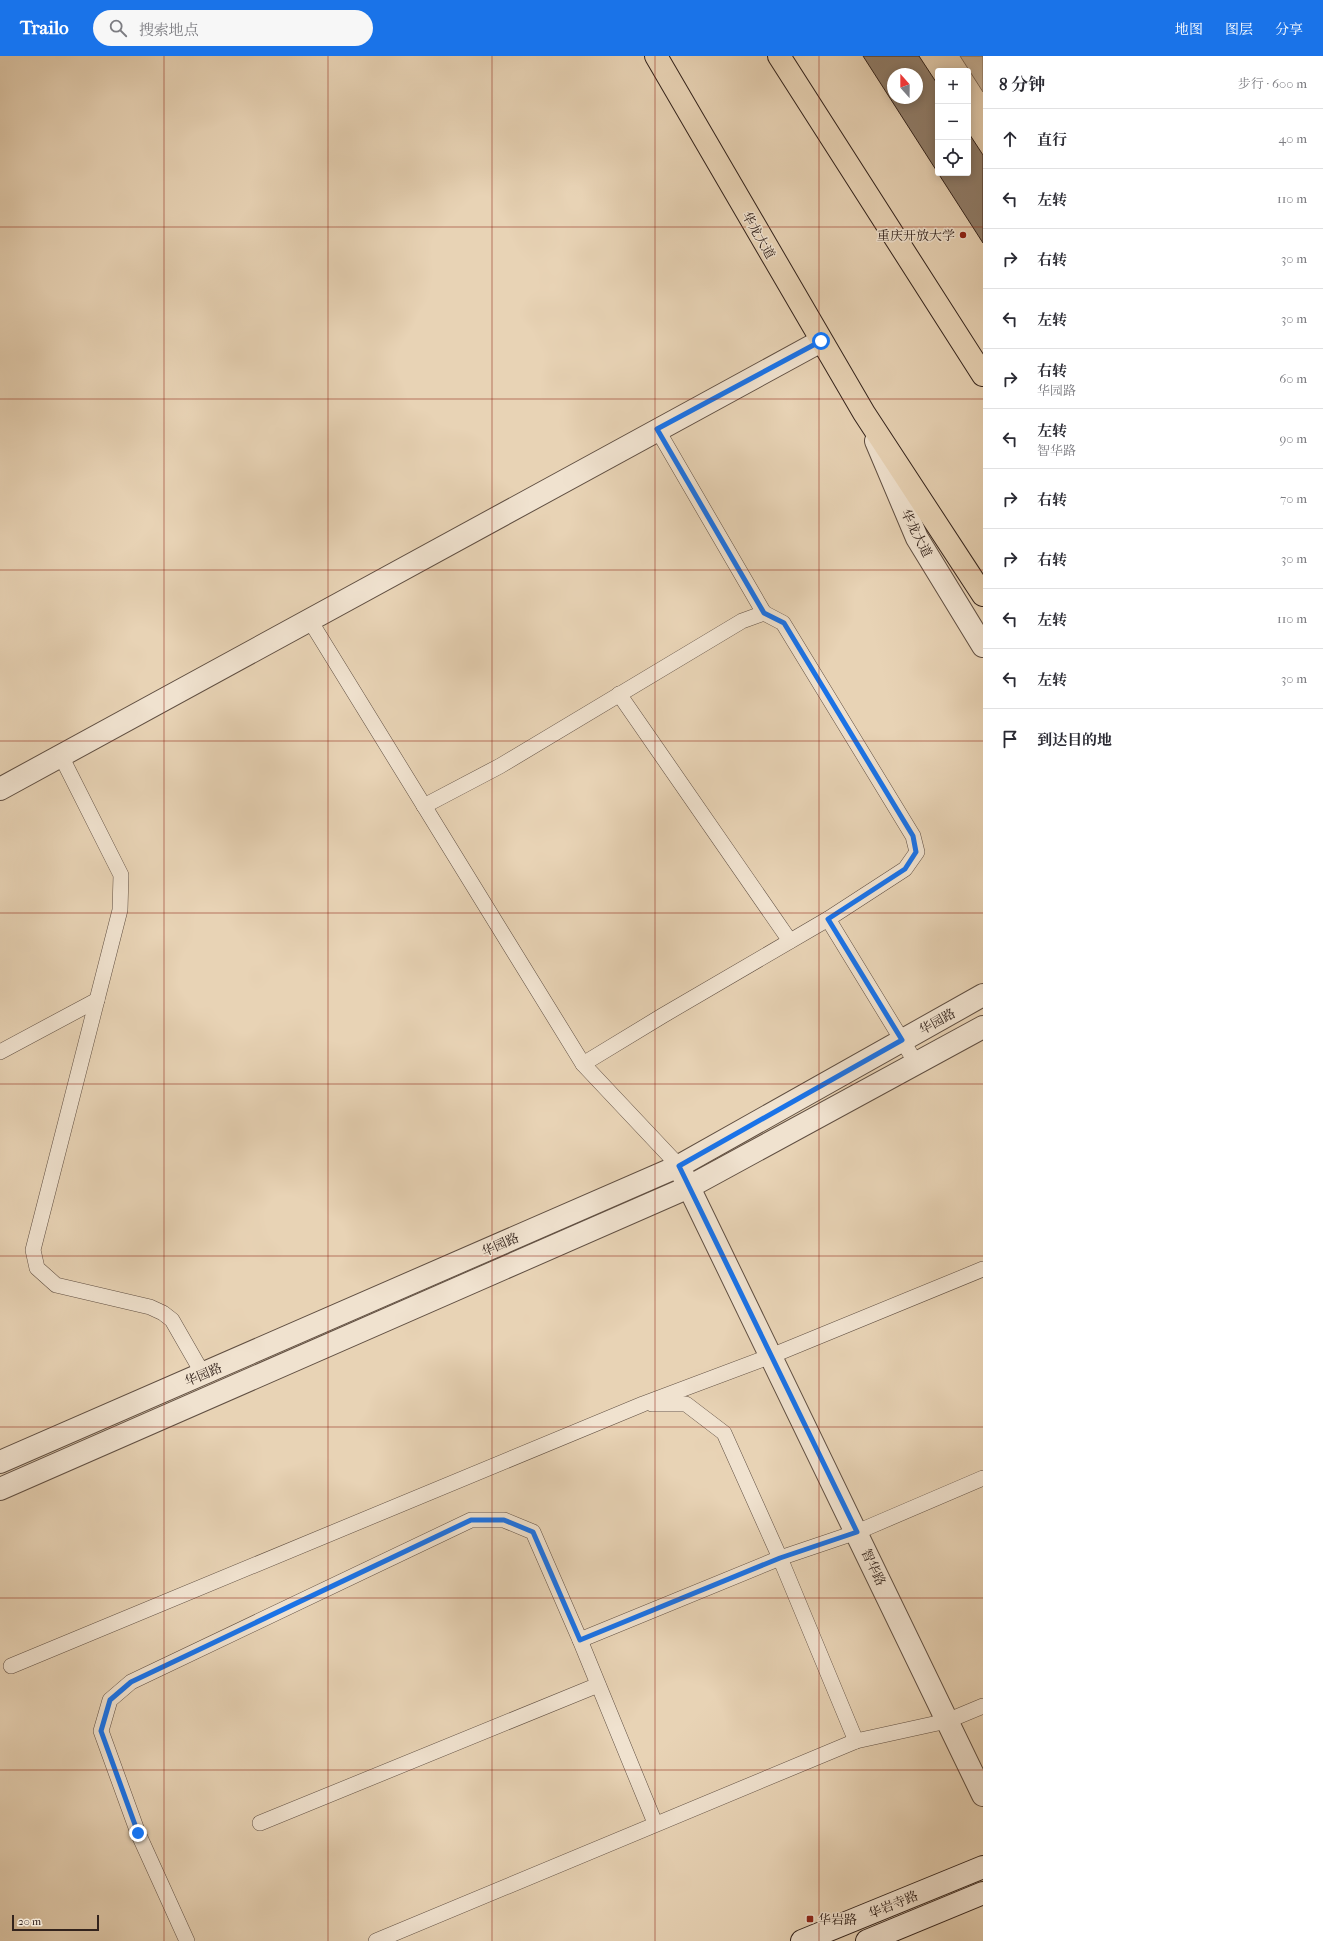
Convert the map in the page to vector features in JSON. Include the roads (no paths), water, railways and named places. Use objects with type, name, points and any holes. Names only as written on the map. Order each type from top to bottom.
[{"type":"main road","name":"华龙大道","points":[[656,56],[864,413],[983,595]]},
{"type":"main road","points":[[779,56],[983,375]]},
{"type":"street","points":[[0,789],[657,429],[821,341]]},
{"type":"street","name":"华龙大道","points":[[864,413],[917,538],[983,646]]},
{"type":"street","name":"华园路","points":[[0,1462],[679,1166],[983,995]]},
{"type":"street","name":"华园路","points":[[0,1489],[689,1187],[983,1027]]},
{"type":"street","name":"智华路","points":[[679,1166],[983,1795]]},
{"type":"street","name":"华岩寺路","points":[[802,1941],[983,1867]]},
{"type":"street","name":"华岩寺路","points":[[867,1941],[983,1893]]},
{"type":"lane","points":[[583,1064],[828,919],[905,869],[916,852],[913,836],[784,623],[764,613],[657,429]]},
{"type":"lane","points":[[424,806],[500,766],[742,621],[764,613]]},
{"type":"lane","points":[[309,619],[583,1064],[679,1166]]},
{"type":"lane","points":[[619,694],[790,941]]},
{"type":"lane","points":[[60,756],[121,875],[120,910],[33,1250],[37,1268],[56,1285],[150,1307],[163,1313],[172,1320],[203,1374]]},
{"type":"lane","points":[[828,919],[916,1063]]},
{"type":"lane","points":[[0,1052],[97,1000]]},
{"type":"lane","points":[[11,1666],[643,1404],[772,1356],[983,1269]]},
{"type":"lane","points":[[643,1404],[686,1404],[724,1433],[780,1558],[856,1741]]},
{"type":"lane","points":[[580,1640],[780,1558],[857,1532],[983,1478]]},
{"type":"lane","points":[[187,1941],[138,1833],[101,1731],[110,1700],[131,1682],[471,1520],[504,1520],[533,1532],[580,1640],[655,1823]]},
{"type":"lane","points":[[260,1822],[598,1685]]},
{"type":"lane","points":[[376,1941],[655,1823],[856,1741],[947,1721],[983,1706]]},
{"type":"place","name":"重庆开放大学","points":[[963,235]]},
{"type":"place","name":"华岩路","points":[[810,1919]]}]
